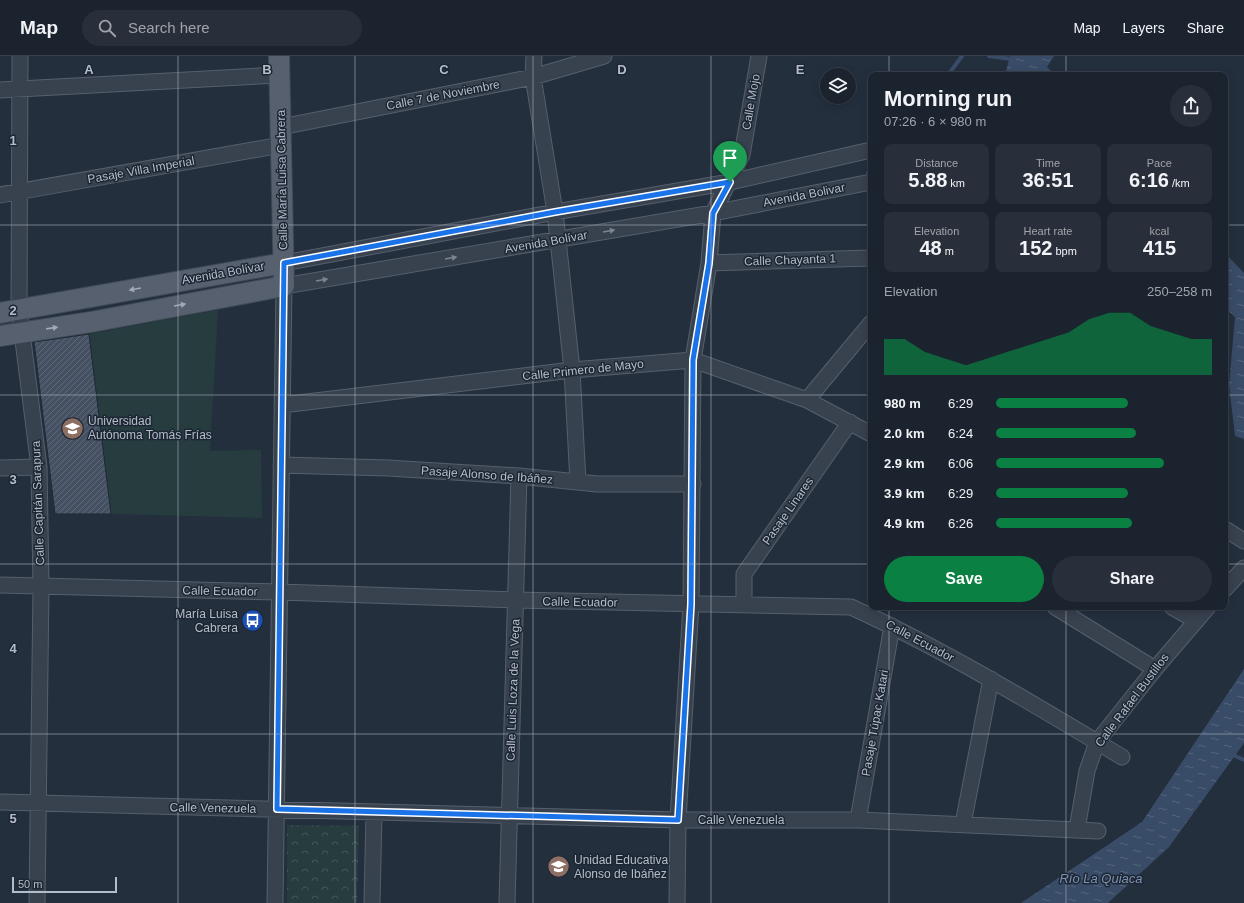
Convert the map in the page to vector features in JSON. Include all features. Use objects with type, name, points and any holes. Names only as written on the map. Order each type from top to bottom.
[{"type":"main road","name":"Calle María Luisa Cabrera","points":[[279,66],[284,286]]},
{"type":"main road","name":"Avenida Bolívar","points":[[0,313],[284,263]]},
{"type":"main road","name":"Avenida Bolívar","points":[[0,336],[92,322],[284,286]]},
{"type":"street","name":"Calle Capitán Sarapura","points":[[20,56],[19,309],[39,467],[41,587],[37,903]]},
{"type":"street","points":[[534,56],[533,77],[555,212],[572,370],[578,482]]},
{"type":"street","name":"Calle 7 de Noviembre","points":[[281,136],[533,77],[604,56]]},
{"type":"street","name":"Calle Mojo","points":[[713,213],[730,182],[742,155],[759,56]]},
{"type":"street","points":[[0,90],[279,66]]},
{"type":"street","name":"Pasaje Villa Imperial","points":[[0,195],[281,136]]},
{"type":"street","points":[[730,182],[868,151]]},
{"type":"street","name":"Avenida Bolívar","points":[[284,263],[555,212],[730,182]]},
{"type":"street","name":"Avenida Bolivar","points":[[713,213],[868,183]]},
{"type":"street","points":[[677,903],[678,820],[691,604],[693,360],[709,263],[713,213]]},
{"type":"street","name":"Avenida Bolívar","points":[[284,286],[713,213]]},
{"type":"street","name":"Calle Chayanta 1","points":[[709,263],[868,258]]},
{"type":"street","name":"Calle María Luisa Cabrera","points":[[275,903],[278,592],[284,286]]},
{"type":"street","points":[[807,400],[868,327]]},
{"type":"street","name":"Calle Primero de Mayo","points":[[282,405],[572,370],[693,360],[807,400],[868,432]]},
{"type":"street","name":"Pasaje Linares","points":[[744,605],[744,574],[850,422]]},
{"type":"street","name":"Pasaje Alonso de Ibáñez","points":[[281,464],[388,468],[519,476],[597,484],[693,484]]},
{"type":"street","points":[[0,468],[39,467]]},
{"type":"street","name":"Calle Luis Loza de la Vega","points":[[507,903],[519,476]]},
{"type":"street","points":[[1228,531],[1244,542]]},
{"type":"street","points":[[1228,586],[1244,568]]},
{"type":"street","name":"Calle Ecuador","points":[[0,585],[515,600],[851,607],[892,626],[991,679],[1122,757]]},
{"type":"street","points":[[1060,610],[1154,669]]},
{"type":"street","points":[[1177,610],[1195,620]]},
{"type":"street","name":"Calle Rafael Bustillos","points":[[1077,829],[1086,770],[1097,742],[1154,669],[1205,610]]},
{"type":"street","name":"Pasaje Túpac Katari","points":[[858,820],[892,626]]},
{"type":"street","points":[[963,824],[991,679]]},
{"type":"street","name":"Calle Venezuela","points":[[0,802],[678,820],[858,820],[1098,830]]},
{"type":"street","points":[[372,903],[374,812]]},
{"type":"green space","points":[[218,310],[210,451],[261,450],[262,518],[111,514],[89,334]]},
{"type":"green space","points":[[287,825],[359,826],[357,903],[287,903]]},
{"type":"water","points":[[1010,56],[1054,56],[1047,67],[1052,72],[1006,72]]},
{"type":"water","points":[[1228,256],[1244,273],[1244,439],[1235,436],[1229,385],[1235,317],[1228,311]]},
{"type":"water","name":"Río La Quiaca","points":[[1244,669],[1244,743],[1169,847],[1108,903],[1021,903],[1142,822]]},
{"type":"building","name":"Universidad Autónoma Tomás Frías","points":[[89,334],[111,514],[55,514],[34,342]]},
{"type":"waterway","points":[[950,72],[962,56]]},
{"type":"waterway","points":[[989,56],[1011,59]]},
{"type":"waterway","points":[[1231,754],[1244,760]]},
{"type":"place","name":"Universidad Autónoma Tomás Frías","points":[[72,428]]},
{"type":"place","name":"María Luisa Cabrera","points":[[253,621]]},
{"type":"place","name":"Unidad Educativa Alonso de Ibáñez","points":[[558,867]]},
{"type":"route","points":[[730,182],[713,213],[709,263],[693,360],[691,604],[678,820],[277,809],[278,592],[284,263],[555,212],[730,182]]}]
